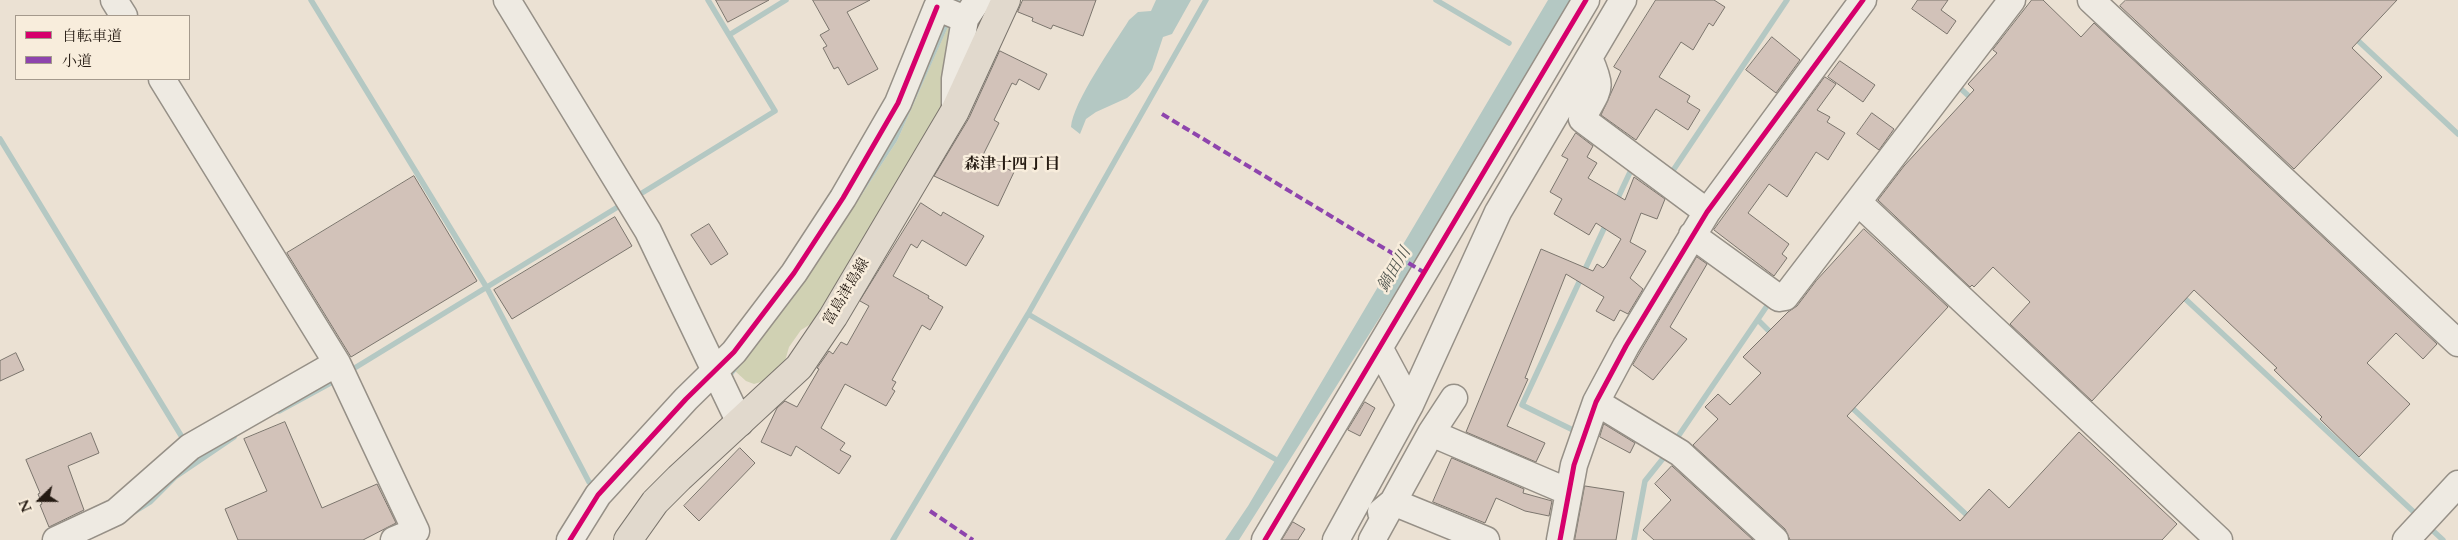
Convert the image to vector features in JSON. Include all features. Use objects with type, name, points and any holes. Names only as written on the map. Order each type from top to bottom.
[{"type":"main road","name":"富島津島線","points":[[628,540],[655,502],[804,360],[834,316],[955,111],[1006,0]]},
{"type":"street","points":[[114,0],[123,15]]},
{"type":"street","points":[[507,0],[648,231],[740,423]]},
{"type":"street","points":[[1265,540],[1586,0]]},
{"type":"street","points":[[1336,540],[1410,405],[1498,212],[1623,0]]},
{"type":"street","points":[[1560,540],[1574,465],[1596,402],[1626,346],[1706,212],[1863,0]]},
{"type":"street","points":[[1692,236],[1779,298],[1785,297],[2012,0]]},
{"type":"street","points":[[2091,0],[2458,343]]},
{"type":"street","points":[[570,540],[598,495],[653,434],[719,378],[734,352],[794,273],[843,198],[951,9]]},
{"type":"street","points":[[951,9],[955,111]]},
{"type":"street","points":[[1589,58],[1599,80],[1599,87],[1582,119],[1706,212]]},
{"type":"street","points":[[163,80],[337,362],[416,532],[394,540]]},
{"type":"street","points":[[1858,203],[2219,540]]},
{"type":"street","points":[[1380,348],[1410,405]]},
{"type":"street","points":[[56,540],[116,512],[190,447],[337,362]]},
{"type":"street","points":[[1372,540],[1431,433],[1454,398]]},
{"type":"street","points":[[1596,402],[1680,453],[1775,540]]},
{"type":"street","points":[[1431,433],[1569,492]]},
{"type":"street","points":[[2406,540],[2458,484]]},
{"type":"street","points":[[1359,540],[1373,519],[1393,502]]},
{"type":"street","points":[[1393,502],[1486,540]]},
{"type":"green space","points":[[950,22],[955,26],[945,106],[906,175],[814,322],[801,330],[789,347],[783,368],[771,379],[754,384],[746,381],[735,371],[799,290],[897,141]]},
{"type":"water","points":[[951,0],[960,0],[897,141],[799,290],[730,379],[713,390],[690,414],[726,369]]},
{"type":"water","points":[[1156,0],[1191,0],[1172,34],[1163,37],[1152,70],[1139,88],[1127,98],[1096,112],[1086,119],[1080,134],[1071,127],[1073,116],[1086,88],[1129,20],[1138,12],[1151,11]]},
{"type":"water","name":"鍋田川","points":[[1548,0],[1572,0],[1413,265],[1239,540],[1225,540],[1248,506]]},
{"type":"building","points":[[716,0],[769,0],[728,22]]},
{"type":"building","points":[[813,0],[870,0],[847,12],[878,69],[848,85],[838,67],[834,69],[823,48],[827,46],[820,35],[829,30]]},
{"type":"building","points":[[1023,0],[1096,0],[1083,36],[1053,25],[1051,29],[1032,21],[1033,18],[1018,12]]},
{"type":"building","points":[[1656,0],[1714,0],[1725,7],[1713,26],[1709,23],[1693,50],[1681,42],[1659,77],[1690,96],[1687,102],[1700,110],[1688,130],[1656,109],[1636,140],[1601,115],[1621,71],[1614,67]]},
{"type":"building","points":[[1918,0],[1948,0],[1941,10],[1956,21],[1947,34],[1912,9]]},
{"type":"building","points":[[2032,0],[2043,0],[2081,37],[2094,23],[2437,344],[2423,359],[2396,333],[2367,363],[2410,404],[2359,457],[2274,370],[2277,368],[2194,290],[2092,401],[2010,324],[2030,302],[1993,267],[1974,287],[1972,285],[1970,287],[1878,200],[1904,166],[1974,90],[1968,84],[1997,53],[1993,50]]},
{"type":"building","points":[[2126,0],[2397,0],[2352,48],[2382,77],[2294,169],[2120,6]]},
{"type":"building","points":[[1772,37],[1800,60],[1776,93],[1746,70]]},
{"type":"building","points":[[1000,51],[1047,74],[1039,90],[1019,79],[1016,85],[1012,83],[994,120],[999,123],[982,157],[1014,172],[998,206],[934,176],[969,118]]},
{"type":"building","points":[[1840,61],[1875,85],[1863,102],[1828,77]]},
{"type":"building","points":[[1825,77],[1836,84],[1817,110],[1830,117],[1827,122],[1845,133],[1828,160],[1816,152],[1787,197],[1769,184],[1748,213],[1789,244],[1782,254],[1787,258],[1774,276],[1714,230]]},
{"type":"building","points":[[1872,113],[1894,129],[1879,150],[1857,134]]},
{"type":"building","points":[[1576,133],[1593,146],[1587,157],[1597,163],[1588,178],[1625,200],[1634,177],[1665,199],[1657,219],[1641,213],[1630,242],[1646,251],[1630,278],[1643,289],[1628,314],[1620,310],[1614,321],[1596,311],[1604,297],[1566,274],[1525,378],[1528,379],[1507,426],[1545,443],[1536,462],[1466,432],[1541,249],[1593,271],[1597,264],[1603,268],[1606,265],[1621,239],[1596,223],[1589,235],[1554,214],[1562,199],[1550,192],[1568,159],[1562,156]]},
{"type":"building","points":[[414,176],[477,281],[351,357],[287,253]]},
{"type":"building","points":[[921,203],[941,216],[943,212],[984,236],[966,266],[922,240],[917,248],[911,244],[893,276],[929,296],[928,298],[943,307],[930,330],[922,325],[892,380],[896,382],[892,389],[895,391],[886,406],[845,384],[821,428],[845,443],[840,450],[851,456],[839,474],[796,446],[791,456],[761,442],[777,408],[785,401],[797,407],[819,369],[817,368],[829,351],[833,354],[841,342],[847,345],[869,306],[860,301]]},
{"type":"building","points":[[615,217],[632,246],[512,319],[494,290]]},
{"type":"building","points":[[709,224],[728,254],[711,265],[691,235]]},
{"type":"building","points":[[1864,229],[1948,307],[1847,416],[1960,521],[1989,489],[2009,508],[2079,432],[2177,524],[2162,540],[1790,540],[1785,529],[1693,445],[1718,419],[1705,407],[1718,394],[1730,405],[1761,373],[1743,357],[1788,312],[1797,306],[1816,281]]},
{"type":"building","points":[[1697,257],[1707,264],[1670,327],[1687,339],[1653,380],[1633,365]]},
{"type":"building","points":[[16,353],[24,370],[0,381],[0,361]]},
{"type":"building","points":[[1365,402],[1375,408],[1360,436],[1348,430]]},
{"type":"building","points":[[285,422],[322,508],[377,484],[396,523],[363,540],[238,540],[225,509],[267,491],[244,439]]},
{"type":"building","points":[[1604,424],[1635,443],[1630,453],[1600,437]]},
{"type":"building","points":[[91,433],[99,453],[68,466],[84,510],[49,527],[40,505],[42,504],[38,494],[40,493],[26,460]]},
{"type":"building","points":[[740,448],[755,463],[699,521],[684,506]]},
{"type":"building","points":[[1452,458],[1524,489],[1523,493],[1552,501],[1549,516],[1525,511],[1496,498],[1485,523],[1433,502]]},
{"type":"building","points":[[1672,466],[1753,540],[1654,540],[1643,530],[1671,500],[1655,484]]},
{"type":"building","points":[[1585,486],[1624,492],[1616,540],[1575,540]]},
{"type":"building","points":[[1293,522],[1305,529],[1298,540],[1282,540]]},
{"type":"waterway","points":[[311,0],[487,288],[589,482],[596,486]]},
{"type":"waterway","points":[[708,0],[729,35]]},
{"type":"waterway","points":[[642,193],[775,111],[729,35],[786,0]]},
{"type":"waterway","points":[[893,540],[1028,314],[1206,0]]},
{"type":"waterway","points":[[1436,0],[1509,43]]},
{"type":"waterway","points":[[1672,172],[1787,0]]},
{"type":"waterway","points":[[2353,36],[2458,134]]},
{"type":"waterway","points":[[1960,88],[1973,100]]},
{"type":"waterway","points":[[0,139],[185,442]]},
{"type":"waterway","points":[[1616,202],[1632,168]]},
{"type":"waterway","points":[[353,369],[621,205]]},
{"type":"waterway","points":[[1574,433],[1575,431],[1522,405],[1607,222]]},
{"type":"waterway","points":[[2180,294],[2417,515]]},
{"type":"waterway","points":[[1677,438],[1771,300]]},
{"type":"waterway","points":[[1028,314],[1275,459]]},
{"type":"waterway","points":[[1758,320],[1774,336]]},
{"type":"waterway","points":[[279,411],[336,380]]},
{"type":"waterway","points":[[1849,405],[1970,518]]},
{"type":"waterway","points":[[134,512],[150,502],[175,477],[234,437]]},
{"type":"waterway","points":[[1634,540],[1645,481],[1665,456]]},
{"type":"waterway","points":[[2430,528],[2443,540]]},
{"type":"marked path","points":[[1162,114],[1425,273]]},
{"type":"marked path","points":[[930,511],[973,540]]},
{"type":"cycle path","points":[[1265,540],[1586,0]]},
{"type":"cycle path","points":[[1560,540],[1574,465],[1596,402],[1626,346],[1707,212],[1863,0]]},
{"type":"cycle path","points":[[570,540],[598,495],[686,399],[734,352],[794,273],[843,198],[898,103],[937,7]]},
{"type":"district","name":"森津十四丁目","points":[[1012,165]]}]
